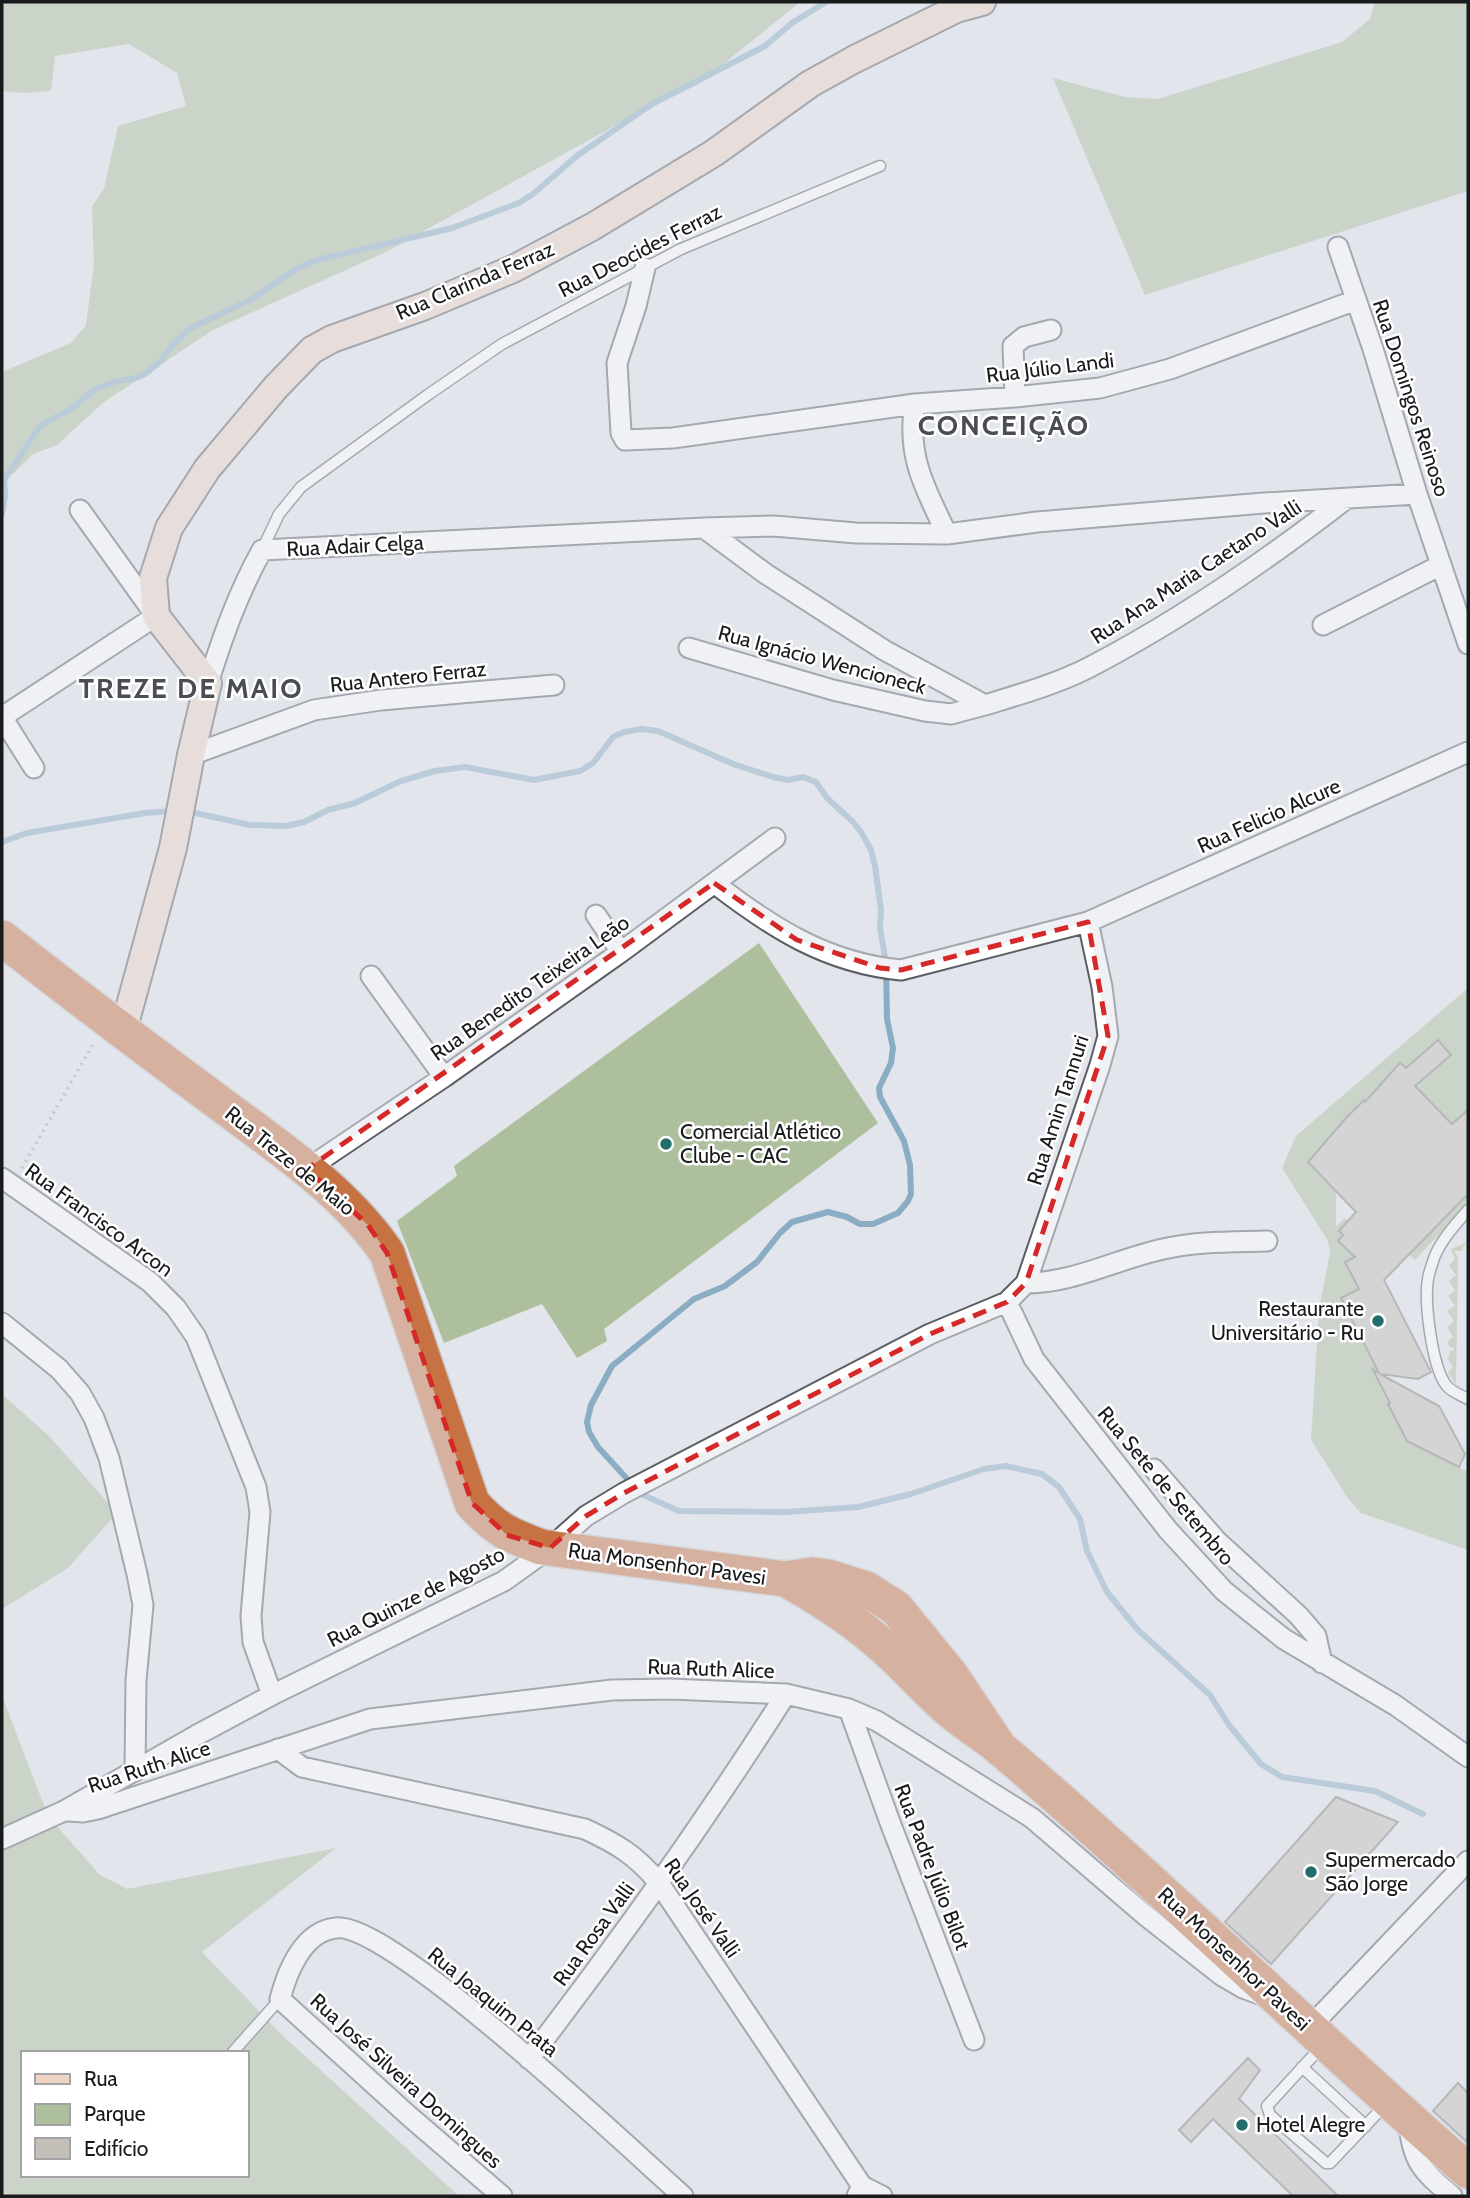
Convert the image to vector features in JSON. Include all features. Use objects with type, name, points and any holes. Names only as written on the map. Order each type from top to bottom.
[{"type":"highway","name":"Rua Treze de Maio","points":[[2,938],[307,1169],[368,1226],[387,1253],[472,1503],[506,1535],[550,1548]]},
{"type":"highway","name":"Rua Monsenhor Pavesi","points":[[550,1548],[785,1579],[816,1596],[864,1630],[900,1638],[956,1716],[999,1747],[1198,1925],[1278,2001],[1312,2046],[1387,2115],[1468,2171]]},
{"type":"street","name":"Rua Clarinda Ferraz","points":[[156,616],[153,578],[169,528],[207,469],[276,387],[312,350],[332,339],[425,306],[513,269],[592,227],[713,153],[820,78],[956,9],[982,2]]},
{"type":"street","name":"Rua Domingos Reinoso","points":[[1338,247],[1468,643]]},
{"type":"street","name":"Rua Júlio Landi","points":[[645,268],[636,306],[617,363],[619,425],[625,440],[673,438],[915,404],[1100,388],[1158,372],[1356,300]]},
{"type":"street","points":[[1015,397],[1013,346],[1024,337],[1051,330]]},
{"type":"street","points":[[915,404],[911,426],[918,472],[947,534]]},
{"type":"street","points":[[704,528],[774,526],[856,533],[947,534],[1037,522],[1264,503],[1417,494]]},
{"type":"street","name":"Rua Ana Maria Caetano Valli","points":[[985,705],[1044,687],[1089,667],[1163,625],[1285,546],[1346,499]]},
{"type":"street","points":[[80,510],[156,616],[208,682]]},
{"type":"street","points":[[704,528],[766,574],[884,650],[985,705]]},
{"type":"street","name":"Rua Adair Celga","points":[[115,1026],[177,827],[208,682],[223,634],[243,585],[262,551],[704,528]]},
{"type":"street","points":[[1324,625],[1441,565]]},
{"type":"street","points":[[34,768],[2,717],[156,616]]},
{"type":"street","name":"Rua Ignácio Wencioneck","points":[[689,648],[834,690],[925,711],[951,714],[985,705]]},
{"type":"street","name":"Rua Antero Ferraz","points":[[191,755],[314,710],[381,700],[554,685]]},
{"type":"street","name":"Rua Felicio Alcure","points":[[714,883],[763,920],[797,940],[880,968],[901,970],[1087,922],[1468,751]]},
{"type":"street","name":"Rua Benedito Teixeira Leão","points":[[307,1169],[444,1077],[621,952],[775,838]]},
{"type":"street","points":[[596,915],[621,952]]},
{"type":"street","name":"Rua Amin Tannuri","points":[[1007,1302],[1026,1283],[1108,1036],[1102,988],[1087,922]]},
{"type":"street","points":[[371,976],[444,1077]]},
{"type":"street","name":"Rua Francisco Arcon","points":[[7,1181],[150,1282],[176,1308],[196,1337],[256,1487],[260,1512],[251,1616],[253,1642],[272,1695]]},
{"type":"street","points":[[1026,1283],[1044,1283],[1073,1276],[1164,1248],[1267,1241]]},
{"type":"street","name":"Rua Quinze de Agosto","points":[[2,1839],[64,1811],[272,1695],[504,1581],[550,1548],[586,1516],[624,1493],[930,1334],[1007,1302]]},
{"type":"street","name":"Rua Sete de Setembro","points":[[1007,1302],[1034,1360],[1168,1530],[1224,1591],[1284,1639],[1395,1705],[1468,1757]]},
{"type":"street","points":[[2,1323],[59,1369],[80,1393],[94,1418],[109,1458],[138,1574],[143,1605],[136,1680],[135,1771]]},
{"type":"street","points":[[1154,1469],[1217,1541],[1299,1616],[1316,1636],[1322,1663]]},
{"type":"street","name":"Rua Ruth Alice","points":[[64,1811],[83,1812],[98,1809],[370,1719],[612,1690],[670,1689],[786,1694],[849,1709],[877,1721],[1032,1818],[1146,1916],[1221,1975],[1243,1988],[1278,2001]]},
{"type":"street","name":"Rua Rosa Valli","points":[[529,2059],[593,1976],[659,1883],[786,1694]]},
{"type":"street","name":"Rua Padre Júlio Bilot","points":[[849,1709],[974,2040]]},
{"type":"street","name":"Rua José Valli","points":[[278,1749],[302,1767],[585,1829],[619,1844],[643,1863],[659,1883],[859,2191]]},
{"type":"street","points":[[1312,2046],[1468,1861]]},
{"type":"street","name":"Rua Joaquim Prata","points":[[280,1999],[287,1973],[307,1944],[325,1930],[339,1927],[355,1930],[442,1986],[529,2059],[682,2196]]},
{"type":"street","name":"Rua José Silveira Domingues","points":[[280,1999],[502,2196]]},
{"type":"street","points":[[1387,2115],[1430,2177],[1451,2196]]},
{"type":"street","points":[[859,2191],[882,2196]]},
{"type":"lane","name":"Rua Deocides Ferraz","points":[[262,551],[279,514],[301,487],[502,344],[681,249],[880,166]]},
{"type":"lane","points":[[1468,1210],[1449,1232],[1435,1255],[1428,1278],[1427,1309],[1442,1378],[1447,1387],[1468,1399]]},
{"type":"lane","points":[[234,2051],[280,1999]]},
{"type":"lane","points":[[1312,2046],[1267,2106],[1270,2115],[1326,2163],[1334,2161],[1387,2115]]},
{"type":"path","points":[[7,1181],[115,1026]]},
{"type":"highlighted area","points":[[714,883],[797,940],[880,968],[901,970],[1088,922],[1108,1036],[1026,1283],[1007,1302],[930,1334],[624,1493],[586,1516],[550,1548],[507,1535],[472,1503],[404,1297],[387,1253],[368,1225],[307,1169]]},
{"type":"green space","points":[[2,2],[800,2],[699,84],[636,114],[386,252],[213,330],[104,402],[57,445],[33,454],[14,473],[6,477],[2,473],[2,372],[71,343],[86,325],[94,264],[92,206],[104,189],[118,126],[186,106],[177,73],[129,44],[55,56],[51,91],[2,91]]},
{"type":"green space","points":[[1375,2],[1468,2],[1468,191],[1145,295],[1053,78],[1125,97],[1158,99],[1342,42],[1370,19]]},
{"type":"green space","name":"Comercial Atlético Clube - CAC","points":[[759,943],[878,1123],[604,1329],[607,1341],[577,1358],[542,1304],[444,1343],[397,1221],[457,1176],[454,1166]]},
{"type":"green space","points":[[1468,988],[1468,1110],[1465,1113],[1468,1117],[1468,1141],[1420,1091],[1332,1185],[1336,1192],[1336,1227],[1345,1218],[1368,1239],[1355,1257],[1345,1262],[1359,1289],[1341,1299],[1382,1379],[1379,1381],[1390,1403],[1388,1404],[1407,1441],[1468,1472],[1468,1550],[1361,1513],[1349,1500],[1311,1440],[1319,1310],[1330,1252],[1328,1241],[1282,1168],[1296,1136]]},
{"type":"green space","points":[[1468,1194],[1468,1204],[1415,1260],[1409,1254]]},
{"type":"green space","points":[[1468,1239],[1461,1251],[1454,1251],[1458,1258],[1456,1385],[1448,1373],[1453,1367],[1448,1359],[1454,1348],[1447,1342],[1453,1337],[1447,1327],[1454,1321],[1447,1311],[1455,1306],[1448,1296],[1455,1290],[1449,1281],[1456,1275],[1449,1265],[1455,1259],[1451,1249]]},
{"type":"green space","points":[[2,1394],[50,1437],[117,1513],[68,1568],[2,1609]]},
{"type":"green space","points":[[2,1696],[48,1816],[100,1875],[127,1889],[336,1848],[202,1952],[283,2036],[459,2196],[2,2196]]},
{"type":"building","points":[[1438,1040],[1451,1055],[1415,1086],[1452,1124],[1468,1110],[1468,1194],[1384,1280],[1431,1372],[1418,1379],[1380,1374],[1439,1406],[1465,1454],[1459,1467],[1407,1441],[1388,1404],[1390,1403],[1373,1370],[1379,1373],[1341,1298],[1359,1289],[1345,1262],[1355,1257],[1338,1241],[1343,1235],[1339,1231],[1356,1212],[1308,1162],[1346,1118],[1364,1100],[1365,1102],[1400,1063],[1406,1068]]},
{"type":"building","name":"Supermercado São Jorge","points":[[1336,1797],[1398,1822],[1271,1964],[1225,1922]]},
{"type":"building","name":"Hotel Alegre","points":[[1248,2058],[1260,2070],[1239,2099],[1338,2196],[1293,2196],[1213,2119],[1191,2142],[1179,2130]]},
{"type":"building","points":[[1458,2083],[1468,2093],[1468,2143],[1433,2111]]},
{"type":"waterway","points":[[2,514],[4,480],[40,426],[74,407],[95,389],[145,374],[161,361],[173,344],[189,329],[250,300],[298,268],[317,260],[452,228],[519,203],[578,155],[652,104],[765,46],[792,23],[826,2]]},
{"type":"waterway","points":[[186,811],[250,825],[286,826],[304,822],[328,810],[355,803],[401,781],[435,771],[465,767],[534,780],[580,771],[593,763],[613,737],[641,729],[658,731],[733,764],[773,777],[788,780],[803,777],[816,782],[827,798],[861,832],[871,850],[875,866],[886,963],[887,1019],[893,1048],[891,1063],[879,1088],[880,1097],[904,1141],[910,1165],[911,1194],[898,1213],[873,1224],[860,1224],[828,1212],[792,1222],[757,1262],[725,1286],[694,1299],[612,1366],[591,1405],[587,1422],[589,1432],[598,1447],[641,1494],[679,1511],[786,1512],[858,1507],[911,1494],[984,1469],[1006,1466],[1042,1474],[1059,1487],[1080,1519],[1087,1551],[1107,1592],[1138,1630],[1210,1695],[1229,1725],[1261,1764],[1282,1777],[1375,1791],[1423,1814]]},
{"type":"waterway","points":[[2,842],[27,833],[145,813],[175,811]]},
{"type":"place","name":"Comercial Atlético Clube - CAC","points":[[666,1144]]},
{"type":"place","name":"Restaurante Universitário - Ru","points":[[1378,1321]]},
{"type":"place","name":"Supermercado São Jorge","points":[[1311,1872]]},
{"type":"place","name":"Hotel Alegre","points":[[1242,2125]]},
{"type":"district","name":"CONCEIÇÃO","points":[[1004,425]]},
{"type":"district","name":"TREZE DE MAIO","points":[[191,688]]}]
